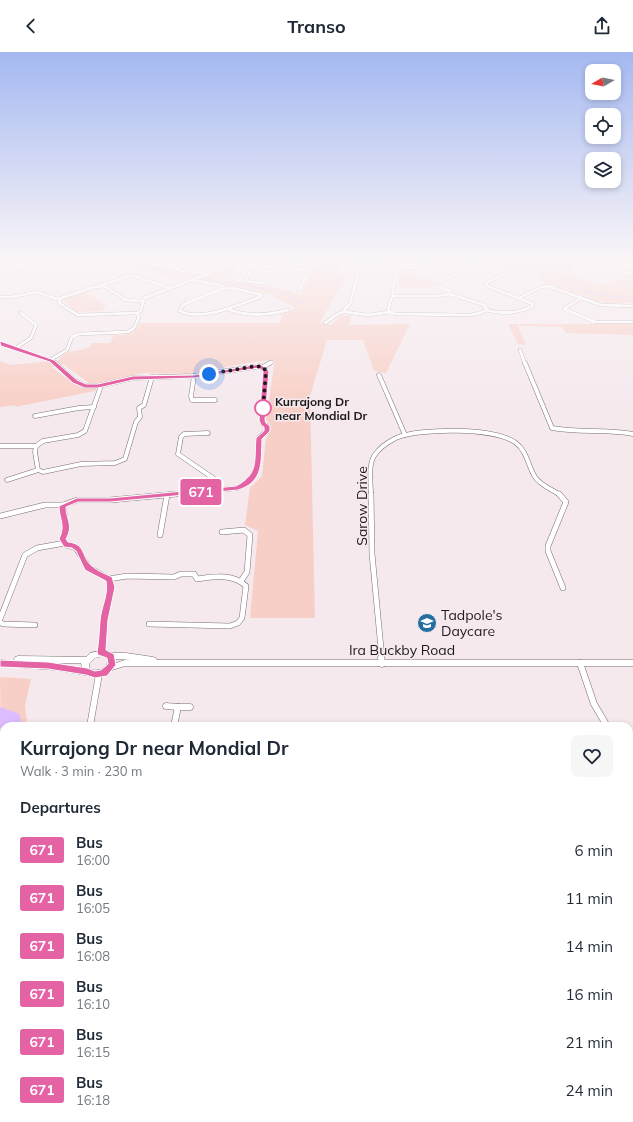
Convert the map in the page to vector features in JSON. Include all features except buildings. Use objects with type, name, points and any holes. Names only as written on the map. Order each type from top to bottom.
[{"type":"street","points":[[69,310],[78,315],[137,313],[141,310]]},
{"type":"street","points":[[180,310],[186,314],[218,313],[230,310],[239,314],[276,313],[288,310]]},
{"type":"street","points":[[325,323],[338,314],[345,312],[352,314],[390,312],[395,314],[439,315],[475,314],[483,313],[486,310],[510,315],[525,310]]},
{"type":"street","points":[[565,310],[595,322],[633,322]]},
{"type":"street","points":[[50,360],[67,350],[72,337],[79,334],[128,332],[134,328],[139,317],[137,313]]},
{"type":"street","points":[[14,349],[31,338],[36,325],[21,314]]},
{"type":"street","points":[[0,343],[50,360],[75,382],[85,386],[101,386],[133,378],[194,376],[256,366],[263,367],[272,362]]},
{"type":"street","points":[[520,350],[533,385],[541,399],[541,404],[552,428],[557,430],[616,431],[633,434]]},
{"type":"street","points":[[0,516],[45,505],[63,506],[77,500],[110,500],[238,488],[249,482],[255,475],[259,438],[267,431],[267,426],[263,424],[262,420],[266,371],[263,367]]},
{"type":"street","points":[[379,375],[405,435]]},
{"type":"street","points":[[194,376],[191,396],[192,400],[215,400]]},
{"type":"street","points":[[7,480],[38,470],[43,472],[81,464],[114,464],[125,459],[136,422],[140,418],[140,408],[144,405],[152,377]]},
{"type":"street","points":[[0,446],[36,446],[43,441],[78,435],[86,431],[101,386]]},
{"type":"street","points":[[35,416],[79,408],[94,407]]},
{"type":"street","name":"Sarow Drive","points":[[382,664],[370,516],[371,467],[374,458],[379,451],[391,441],[405,435],[428,432],[478,432],[501,436],[516,443],[522,449],[536,479],[563,496],[566,502],[548,546],[548,551],[563,588]]},
{"type":"street","points":[[208,433],[184,434],[181,437],[178,454],[216,480],[217,490]]},
{"type":"street","points":[[36,446],[35,452],[38,470]]},
{"type":"street","points":[[160,535],[168,495]]},
{"type":"street","points":[[63,506],[63,515],[67,526],[67,532],[63,539],[66,545],[74,545],[79,549],[88,568],[109,579],[128,576],[174,577],[181,574],[194,574],[197,579],[230,577],[242,581],[246,586],[242,618],[238,623],[230,626],[149,624]]},
{"type":"street","points":[[222,532],[244,530],[250,535],[247,572],[242,581]]},
{"type":"street","points":[[35,625],[3,624],[0,621],[26,555],[37,548],[65,542]]},
{"type":"street","points":[[101,652],[103,644],[104,620],[111,587],[109,579]]},
{"type":"street","points":[[0,662],[35,664],[87,672],[90,674],[99,674],[110,668],[113,662],[111,656],[101,652],[93,654],[87,660],[85,666],[87,672]]},
{"type":"street","name":"Ira Buckby Road","points":[[111,656],[126,656],[172,663]]},
{"type":"street","points":[[0,662],[36,659],[61,662],[87,660]]},
{"type":"street","name":"Ira Buckby Road","points":[[110,668],[125,663],[633,663]]},
{"type":"street","points":[[580,663],[592,698],[600,717],[604,722]]},
{"type":"street","points":[[91,722],[99,674]]},
{"type":"street","points":[[166,706],[190,707]]},
{"type":"street","points":[[175,722],[178,707]]},
{"type":"shaded area","points":[[74,310],[103,310],[102,311],[76,312]]},
{"type":"shaded area","points":[[291,310],[327,310],[320,323],[332,325],[340,317],[351,316],[349,325],[410,324],[386,373],[374,371],[363,340],[327,340],[310,396],[315,618],[250,618],[258,531],[245,525],[250,488],[262,476],[266,439],[271,429],[270,424],[266,420],[275,360],[254,362],[189,374],[144,373],[99,383],[89,383],[63,364],[52,367],[67,379],[77,384],[97,388],[95,391],[15,407],[16,405],[0,407],[0,361],[11,365],[59,360],[62,356],[69,352],[90,347],[91,343],[110,343],[114,335],[130,334],[136,330],[140,323],[280,323],[282,314]]},
{"type":"shaded area","points":[[508,324],[633,324],[633,335],[566,333],[562,327],[518,326],[526,345],[518,344]]},
{"type":"shaded area","points":[[0,677],[31,679],[25,706],[26,722],[1,722]]},
{"type":"shaded area","points":[[0,707],[20,714],[20,722],[0,722]]},
{"type":"bus line","name":"671","points":[[0,343],[52,361],[75,382],[85,386],[98,386],[133,378],[194,376],[260,366],[266,371],[262,420],[263,424],[267,426],[267,431],[259,438],[255,475],[249,482],[238,488],[110,500],[77,500],[63,506],[63,515],[67,526],[67,532],[63,539],[66,545],[74,545],[79,549],[88,568],[109,579],[111,587],[104,620],[103,644],[101,652],[111,656],[113,659],[112,665],[104,673],[95,675],[87,672],[35,664],[0,663]]},
{"type":"place","name":"Kurrajong Dr near Mondial Dr","points":[[263,408]]},
{"type":"place","name":"Tadpole's Daycare","points":[[427,623]]},
{"type":"route","points":[[209,374],[256,366],[263,367],[266,371],[263,408]]}]
